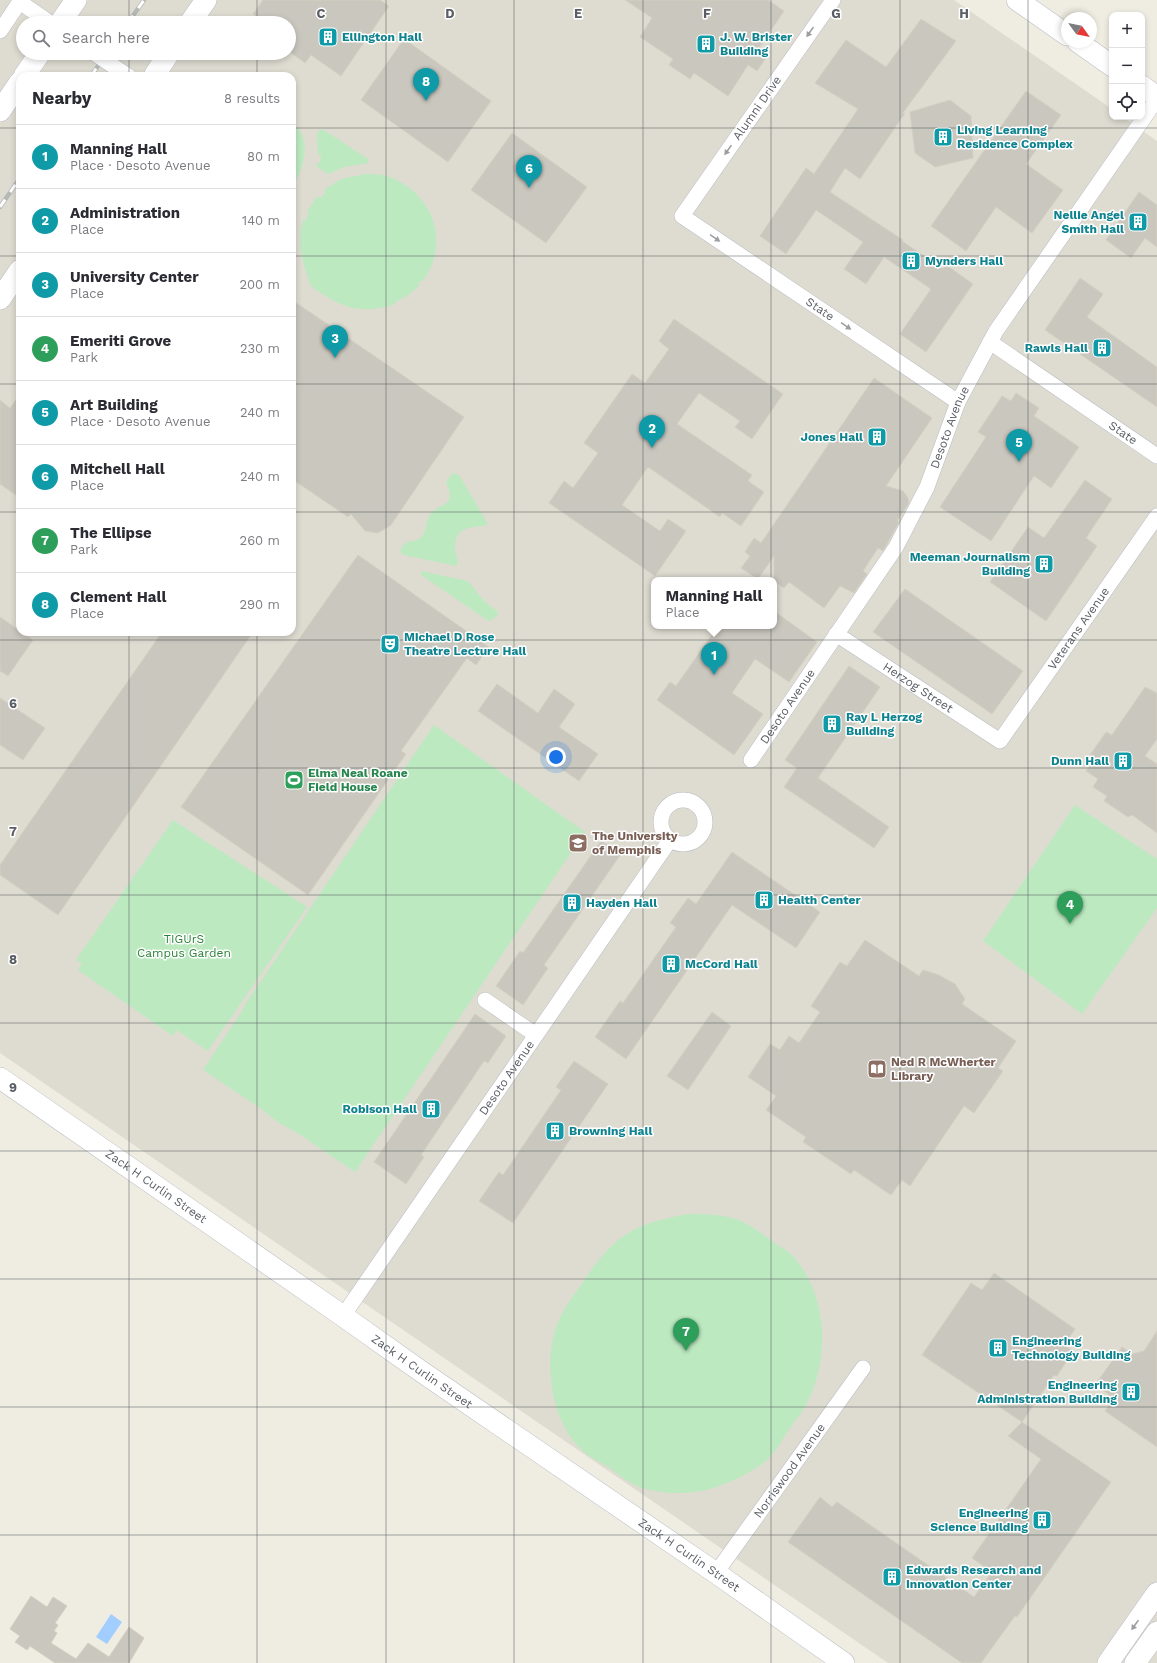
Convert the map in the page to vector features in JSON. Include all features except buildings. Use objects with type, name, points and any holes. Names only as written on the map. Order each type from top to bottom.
[{"type":"street","points":[[65,16],[76,0]]},
{"type":"street","points":[[195,16],[206,0]]},
{"type":"street","name":"Alumni Drive","points":[[682,216],[832,0]]},
{"type":"street","points":[[1017,0],[1061,31]]},
{"type":"street","points":[[0,32],[5,17],[21,1],[41,16]]},
{"type":"street","points":[[1086,48],[1109,64]]},
{"type":"street","points":[[27,72],[35,60]]},
{"type":"street","points":[[104,60],[122,72]]},
{"type":"street","points":[[157,72],[164,60]]},
{"type":"street","points":[[0,111],[16,88]]},
{"type":"street","points":[[1145,88],[1157,98]]},
{"type":"street","name":"Desoto Avenue","points":[[751,760],[896,547],[927,487],[958,402],[996,331],[1157,98]]},
{"type":"street","name":"State","points":[[682,216],[958,402]]},
{"type":"street","points":[[0,299],[16,276]]},
{"type":"street","name":"State","points":[[990,342],[1157,456]]},
{"type":"street","name":"Veterans Avenue","points":[[1000,741],[1157,516]]},
{"type":"street","name":"Herzog Street","points":[[836,634],[1000,741]]},
{"type":"street","name":"Desoto Avenue","points":[[343,1316],[670,840]]},
{"type":"street","points":[[485,1000],[536,1035]]},
{"type":"street","name":"Zack H Curlin Street","points":[[0,1078],[440,1385],[716,1573],[844,1663]]},
{"type":"street","name":"Norriswood Avenue","points":[[716,1573],[863,1368]]},
{"type":"street","points":[[1108,1663],[1157,1593]]},
{"type":"street","points":[[1135,1663],[1157,1632]]},
{"type":"shaded area","name":"The University of Memphis","points":[[0,0],[954,0],[1109,107],[1109,120],[1127,120],[1157,141],[1157,1663],[888,1663],[0,1053]]},
{"type":"green space","points":[[296,126],[303,137],[305,145],[303,164],[296,181]]},
{"type":"green space","points":[[320,130],[324,130],[368,159],[368,163],[344,167],[328,174],[317,167],[317,163],[320,163],[321,155],[318,155],[317,134]]},
{"type":"green space","points":[[365,174],[390,177],[405,185],[418,195],[427,208],[433,222],[436,237],[435,252],[431,267],[422,282],[420,281],[418,284],[420,285],[414,291],[395,302],[395,304],[376,309],[359,309],[350,307],[333,300],[311,286],[300,247],[301,227],[303,220],[306,220],[309,213],[307,212],[317,196],[320,198],[326,192],[324,190],[341,179]]},
{"type":"green space","points":[[453,473],[459,475],[488,524],[466,529],[461,531],[458,535],[455,550],[458,560],[457,566],[403,555],[400,551],[403,546],[407,542],[417,540],[422,536],[429,516],[433,511],[449,500],[450,492],[446,483]]},
{"type":"green space","points":[[421,571],[468,581],[484,601],[498,612],[498,615],[490,621],[487,620],[421,575]]},
{"type":"green space","points":[[434,725],[585,832],[355,1172],[299,1134],[279,1123],[260,1108],[203,1070],[246,1003]]},
{"type":"green space","points":[[1075,805],[1157,859],[1157,908],[1082,1014],[983,941]]},
{"type":"green space","name":"TIGUrS Campus Garden","points":[[173,820],[307,907],[208,1051],[176,1030],[173,1036],[78,970],[82,964],[76,960]]},
{"type":"green space","points":[[688,1214],[716,1215],[737,1219],[754,1228],[793,1256],[805,1272],[813,1289],[819,1308],[822,1327],[822,1347],[819,1367],[807,1403],[767,1460],[758,1467],[730,1482],[706,1490],[668,1493],[642,1488],[632,1484],[588,1455],[572,1439],[563,1425],[552,1391],[550,1373],[551,1355],[553,1338],[563,1311],[602,1256],[620,1239],[641,1226]]},
{"type":"water","points":[[111,1614],[122,1622],[107,1644],[96,1637]]},
{"type":"railway","points":[[133,16],[144,0]]},
{"type":"railway","points":[[94,72],[102,60]]},
{"type":"railway","points":[[0,207],[16,184]]},
{"type":"place","name":"Ellington Hall","points":[[328,37]]},
{"type":"place","name":"J. W. Brister Building","points":[[706,44]]},
{"type":"place","name":"Clement Hall","points":[[426,101]]},
{"type":"place","name":"Living Learning Residence Complex","points":[[943,137]]},
{"type":"place","name":"Mitchell Hall","points":[[529,188]]},
{"type":"place","name":"Nellie Angel Smith Hall","points":[[1138,222]]},
{"type":"place","name":"Mynders Hall","points":[[911,261]]},
{"type":"place","name":"Rawls Hall","points":[[1102,348]]},
{"type":"place","name":"University Center","points":[[335,358]]},
{"type":"place","name":"Jones Hall","points":[[877,437]]},
{"type":"place","name":"Administration","points":[[652,448]]},
{"type":"place","name":"Art Building","points":[[1019,462]]},
{"type":"place","name":"Meeman Journalism Building","points":[[1044,564]]},
{"type":"place","name":"Michael D Rose Theatre Lecture Hall","points":[[390,644]]},
{"type":"place","name":"Manning Hall","points":[[714,675]]},
{"type":"place","name":"Ray L Herzog Building","points":[[832,724]]},
{"type":"place","name":"Dunn Hall","points":[[1123,761]]},
{"type":"place","name":"Elma Neal Roane Field House","points":[[294,780]]},
{"type":"place","name":"The University of Memphis","points":[[578,843]]},
{"type":"place","name":"Health Center","points":[[764,900]]},
{"type":"place","name":"Hayden Hall","points":[[572,903]]},
{"type":"place","name":"Emeriti Grove","points":[[1070,924]]},
{"type":"place","name":"McCord Hall","points":[[671,964]]},
{"type":"place","name":"Ned R McWherter Library","points":[[877,1069]]},
{"type":"place","name":"Robison Hall","points":[[431,1109]]},
{"type":"place","name":"Browning Hall","points":[[555,1131]]},
{"type":"place","name":"Engineering Technology Building","points":[[998,1348]]},
{"type":"place","name":"The Ellipse","points":[[686,1351]]},
{"type":"place","name":"Engineering Administration Building","points":[[1131,1392]]},
{"type":"place","name":"Engineering Science Building","points":[[1042,1520]]},
{"type":"place","name":"Edwards Research and Innovation Center","points":[[892,1577]]}]
